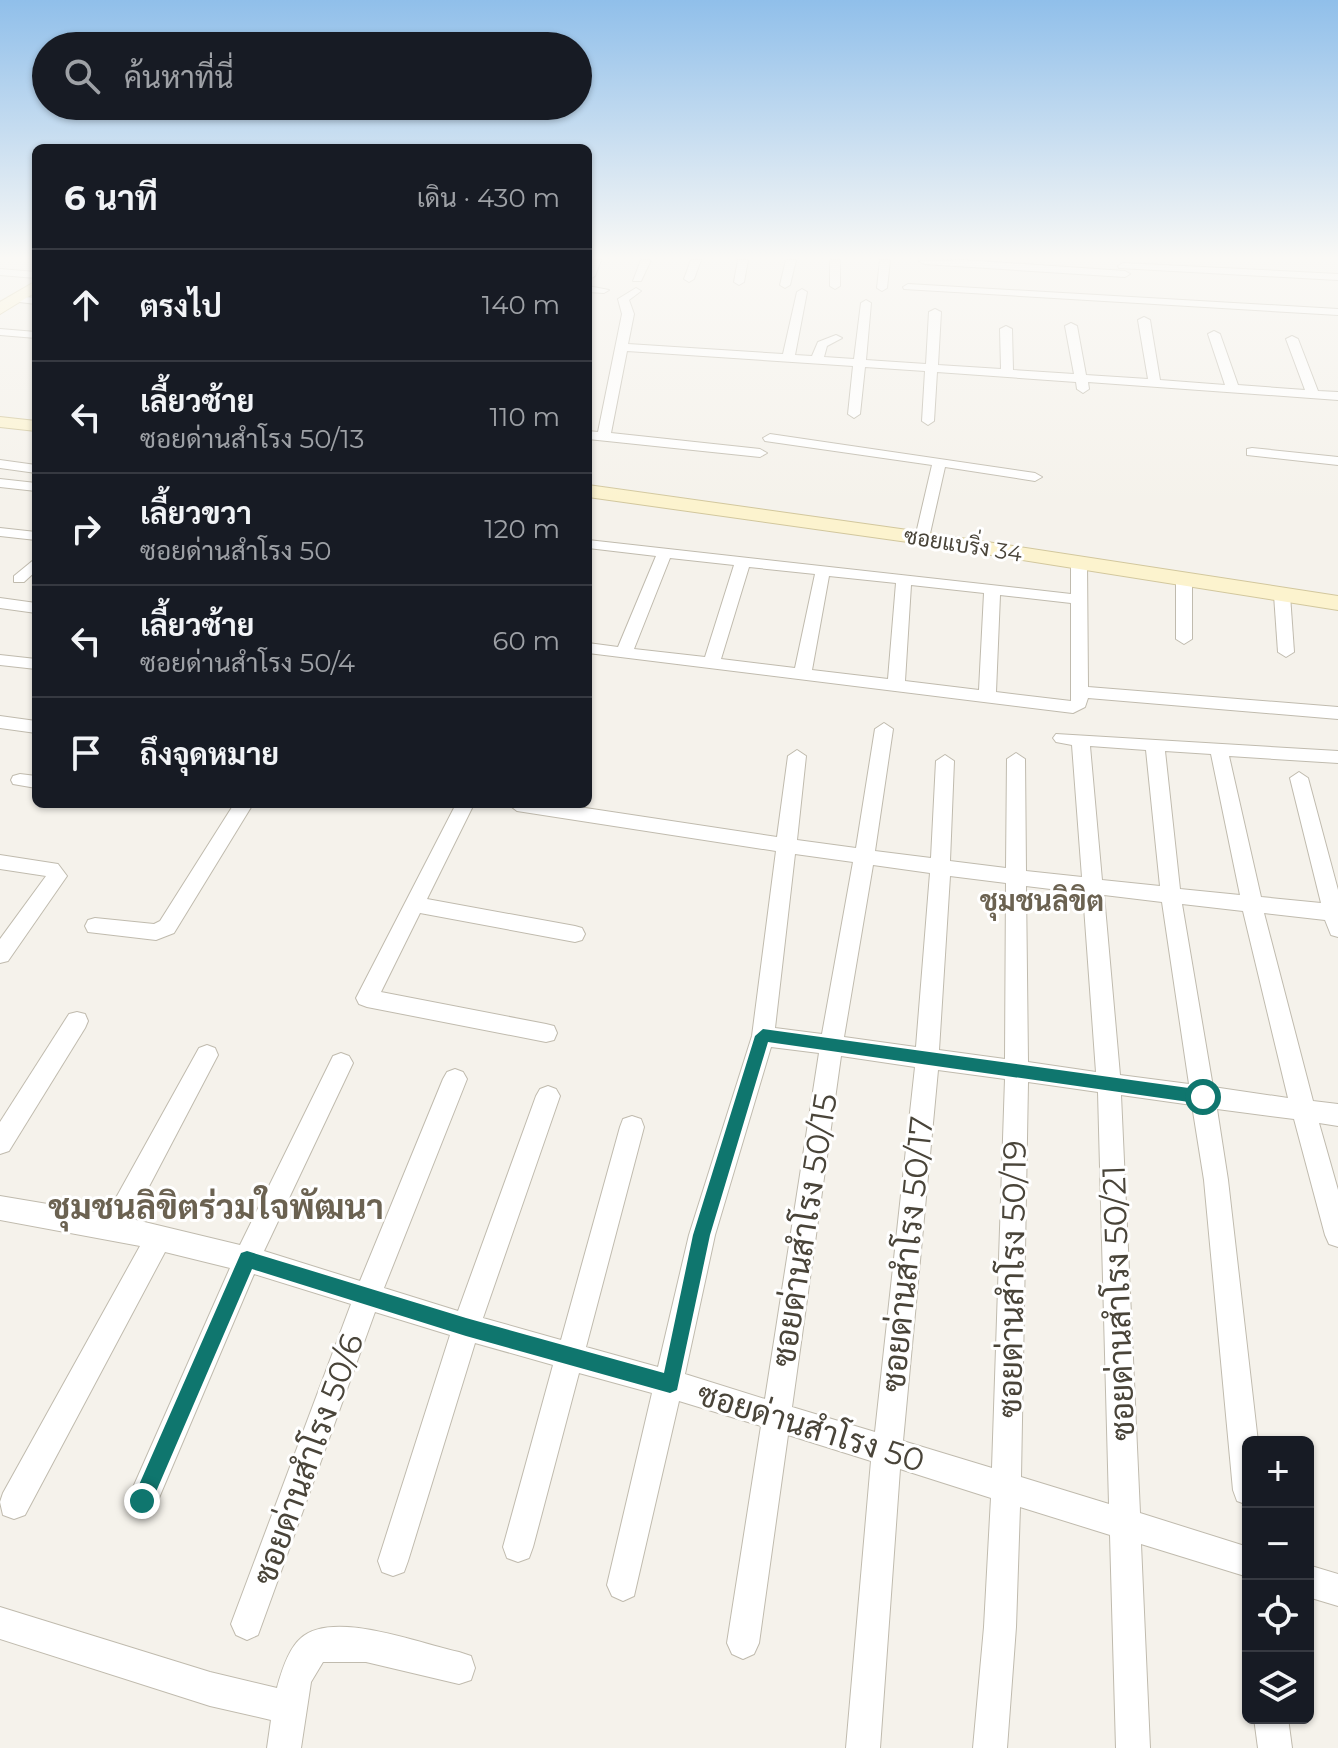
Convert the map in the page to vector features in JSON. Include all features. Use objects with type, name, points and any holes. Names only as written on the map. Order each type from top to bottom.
[{"type":"street","points":[[604,436],[625,342]]},
{"type":"street","points":[[788,359],[792,342]]},
{"type":"street","points":[[817,360],[822,344],[828,342]]},
{"type":"street","points":[[854,414],[861,342]]},
{"type":"street","points":[[928,421],[933,342]]},
{"type":"street","points":[[1006,342],[1007,373]]},
{"type":"street","points":[[1074,342],[1083,393]]},
{"type":"street","points":[[1148,342],[1155,384]]},
{"type":"street","points":[[1217,342],[1233,389]]},
{"type":"street","points":[[1293,342],[1313,394]]},
{"type":"street","points":[[624,347],[1338,396]]},
{"type":"street","points":[[0,422],[32,426]]},
{"type":"street","points":[[592,435],[760,453]]},
{"type":"street","points":[[770,438],[1035,477]]},
{"type":"street","points":[[1252,452],[1338,461]]},
{"type":"street","points":[[922,538],[939,462]]},
{"type":"street","points":[[0,464],[32,468]]},
{"type":"street","points":[[0,483],[32,487]]},
{"type":"street","name":"ซอยแบริ่ง 34","points":[[592,492],[922,538],[1338,603]]},
{"type":"street","points":[[0,532],[32,536]]},
{"type":"street","points":[[592,544],[1078,599]]},
{"type":"street","points":[[624,653],[665,552]]},
{"type":"street","points":[[711,663],[743,561]]},
{"type":"street","points":[[592,649],[987,698],[1077,706],[1080,692],[1079,562]]},
{"type":"street","points":[[19,579],[32,567]]},
{"type":"street","points":[[802,676],[823,570]]},
{"type":"street","points":[[896,687],[904,579]]},
{"type":"street","points":[[1184,579],[1184,639]]},
{"type":"street","points":[[987,698],[992,589]]},
{"type":"street","points":[[1282,595],[1286,652]]},
{"type":"street","points":[[0,603],[32,607]]},
{"type":"street","points":[[0,660],[32,664]]},
{"type":"street","points":[[1080,692],[1338,713]]},
{"type":"street","points":[[0,722],[32,726]]},
{"type":"street","name":"ซอยด่านสำโรง 50/15","points":[[743,1643],[845,953],[864,858],[884,729]]},
{"type":"street","name":"ซอยด่านสำโรง 50/21","points":[[1133,1748],[1109,1084],[1093,886],[1071,739],[1155,745]]},
{"type":"street","points":[[1243,1436],[1230,1294],[1171,897],[1155,745],[1338,757]]},
{"type":"street","points":[[1219,751],[1252,905],[1338,1235]]},
{"type":"street","points":[[623,1585],[702,1235],[763,1036],[797,756]]},
{"type":"street","name":"ซอยด่านสำโรง 50/19","points":[[990,1748],[1000,1627],[1006,1486],[1017,1071],[1016,759]]},
{"type":"street","name":"ซอยด่านสำโรง 50/17","points":[[863,1748],[867,1645],[917,1172],[941,868],[945,761]]},
{"type":"street","points":[[541,808],[786,848],[1337,918],[1299,778]]},
{"type":"street","points":[[95,926],[156,932],[167,927],[241,808]]},
{"type":"street","points":[[463,808],[367,998],[546,1033]]},
{"type":"street","points":[[0,862],[51,869],[57,876],[0,955]]},
{"type":"street","points":[[415,904],[575,934]]},
{"type":"street","points":[[0,1143],[77,1021]]},
{"type":"street","points":[[763,1036],[1338,1115]]},
{"type":"street","points":[[114,1227],[207,1055]]},
{"type":"street","points":[[142,1501],[247,1259],[341,1063]]},
{"type":"street","name":"ซอยด่านสำโรง 50/6","points":[[247,1624],[368,1295],[455,1079]]},
{"type":"street","points":[[393,1561],[466,1327],[548,1096]]},
{"type":"street","points":[[518,1547],[632,1127]]},
{"type":"street","name":"ซอยด่านสำโรง 50","points":[[0,1208],[114,1227],[247,1259],[466,1327],[670,1384],[1242,1560]]},
{"type":"street","points":[[14,1504],[159,1237]]},
{"type":"street","points":[[1314,1583],[1338,1590]]},
{"type":"street","points":[[0,1623],[210,1689],[289,1708]]},
{"type":"street","points":[[284,1748],[289,1708],[301,1666],[307,1654],[320,1645],[368,1646],[459,1668]]},
{"type":"street","points":[[1272,1724],[1275,1748]]},
{"type":"district","name":"ชุมชนลิขิต","points":[[1042,901]]},
{"type":"district","name":"ชุมชนลิขิตร่วมใจพัฒนา","points":[[216,1207]]},
{"type":"route","points":[[142,1501],[174,1421],[247,1259],[466,1327],[670,1384],[702,1235],[763,1036],[1203,1097]]}]
